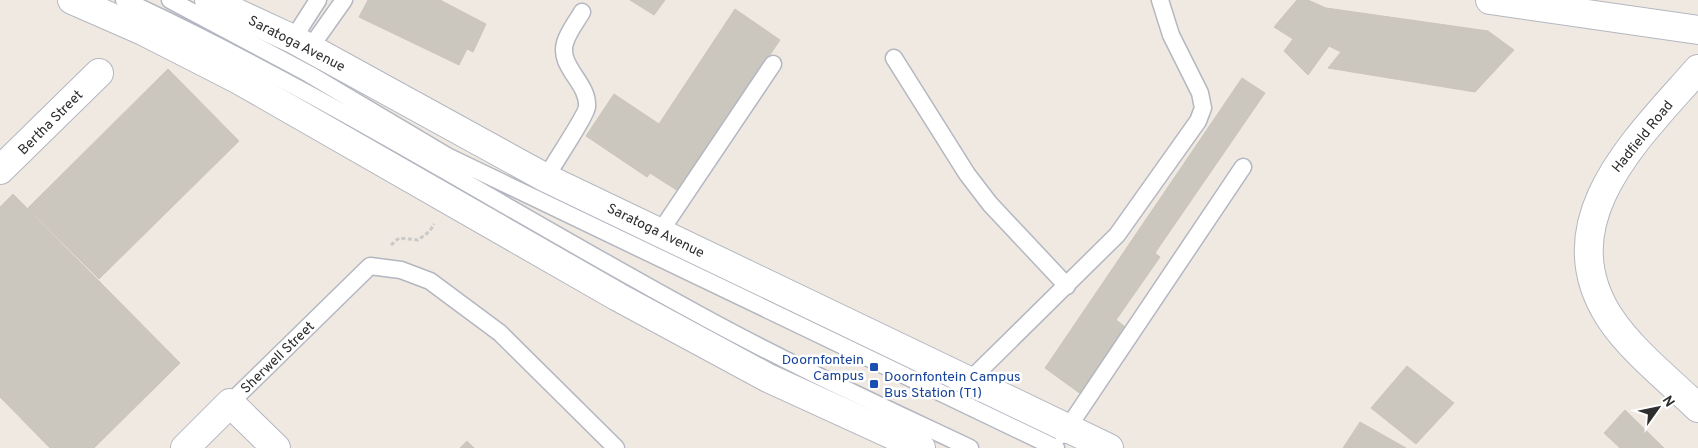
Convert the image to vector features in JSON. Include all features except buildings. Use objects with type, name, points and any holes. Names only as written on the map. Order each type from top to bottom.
[{"type":"main road","points":[[72,0],[143,32],[239,80],[618,297],[768,378],[921,448]]},
{"type":"main road","name":"Saratoga Avenue","points":[[209,0],[301,43],[546,178],[970,380],[1060,441],[1109,448]]},
{"type":"main road","points":[[1490,0],[1698,30]]},
{"type":"main road","name":"Hadfield Road","points":[[1698,69],[1624,154],[1609,178],[1589,234],[1590,269],[1596,294],[1611,320],[1629,341],[1698,408]]},
{"type":"main road","name":"Bertha Street","points":[[0,170],[99,73]]},
{"type":"main road","points":[[230,402],[276,448]]},
{"type":"main road","name":"Sherwell Street","points":[[185,448],[230,402]]},
{"type":"lane","points":[[124,0],[263,69],[696,313],[771,353],[970,448]]},
{"type":"lane","points":[[170,0],[309,74],[447,156],[1060,441],[1243,168]]},
{"type":"lane","points":[[301,43],[318,0]]},
{"type":"lane","points":[[301,43],[344,0]]},
{"type":"lane","points":[[970,380],[1117,236],[1198,121],[1203,108],[1200,93],[1171,35],[1160,0]]},
{"type":"lane","points":[[546,178],[587,108],[586,93],[573,74],[564,55],[565,42],[582,12]]},
{"type":"lane","points":[[894,58],[967,174],[990,204],[1067,286]]},
{"type":"lane","points":[[660,232],[773,64]]},
{"type":"lane","points":[[370,266],[401,270],[430,281],[500,333],[616,448]]},
{"type":"lane","name":"Sherwell Street","points":[[230,402],[370,266]]},
{"type":"path","points":[[370,266],[399,238],[418,240],[430,231],[446,198]]},
{"type":"place","name":"Doornfontein Campus","points":[[874,367]]},
{"type":"place","name":"Doornfontein Campus Bus Station (T1)","points":[[874,384]]}]
